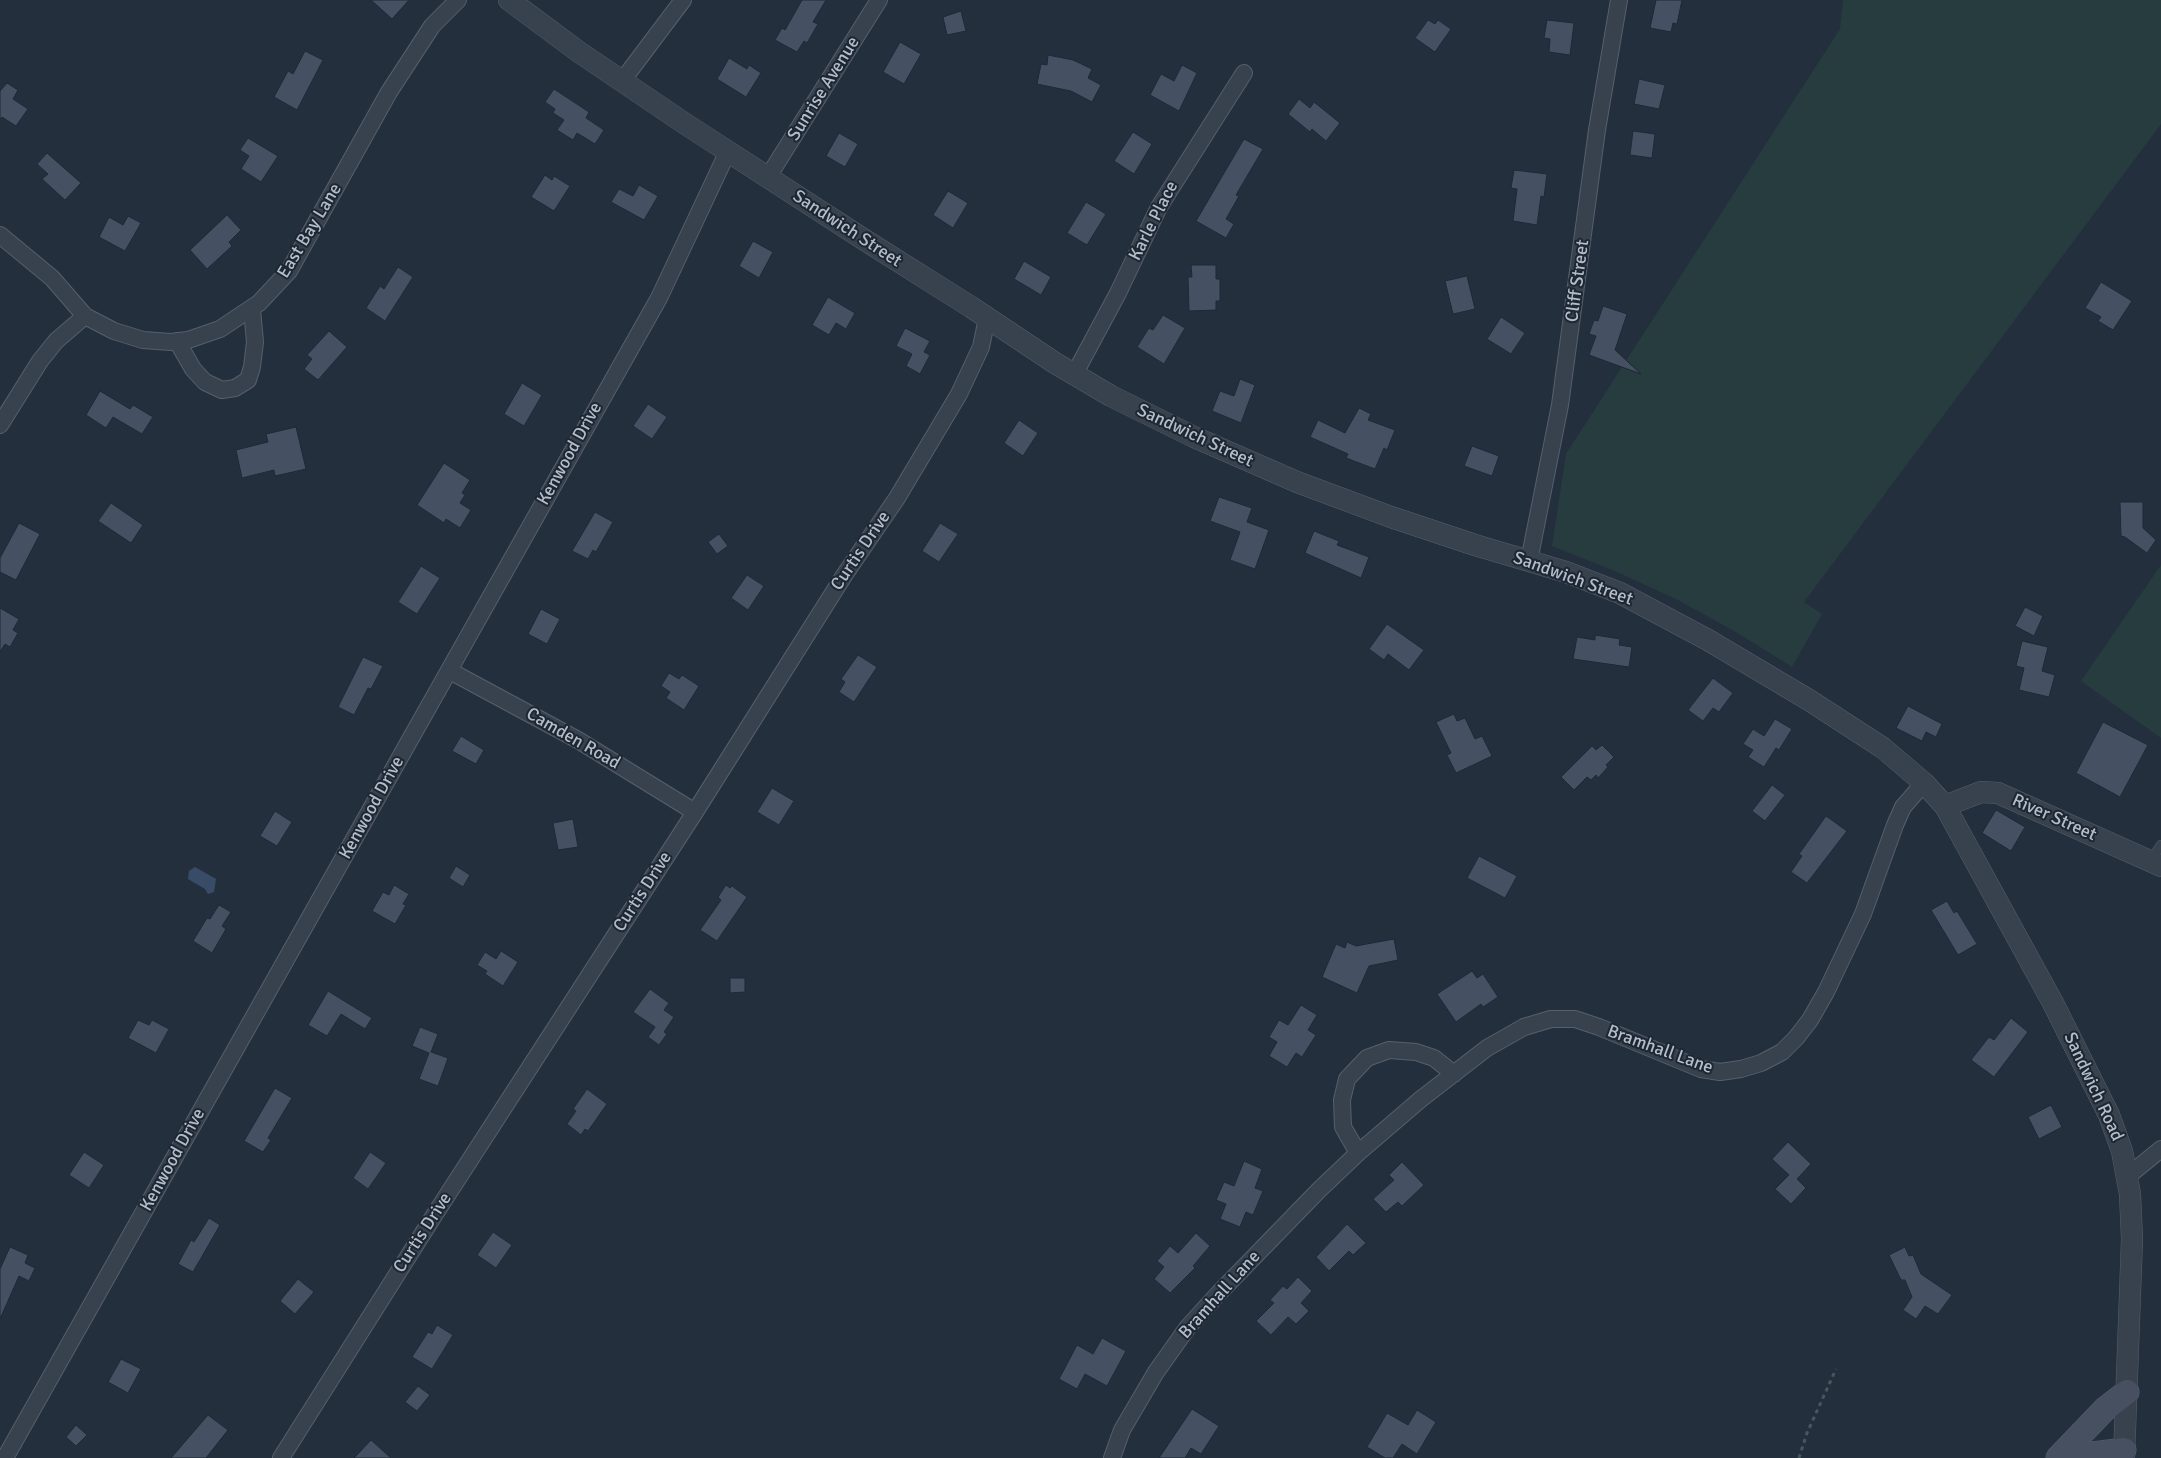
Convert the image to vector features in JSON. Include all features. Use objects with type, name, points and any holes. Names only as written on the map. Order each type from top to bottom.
[{"type":"main road","points":[[2060,1458],[2105,1409],[2127,1392]]},
{"type":"main road","points":[[2060,1458],[2124,1454]]},
{"type":"street","name":"East Bay Lane","points":[[0,235],[52,278],[85,316],[107,328],[130,337],[157,342],[177,341],[220,329],[252,309],[290,271],[389,92],[432,26],[458,0]]},
{"type":"street","name":"Sandwich Street","points":[[510,0],[622,81],[728,152],[1074,374],[1163,422],[1296,482],[1400,520],[1529,561],[1620,594],[1708,640],[1809,700],[1893,755],[1924,782]]},
{"type":"street","points":[[622,81],[684,0]]},
{"type":"street","name":"Sunrise Avenue","points":[[768,177],[879,0]]},
{"type":"street","name":"Cliff Street","points":[[1529,561],[1560,405],[1597,130],[1619,0]]},
{"type":"street","name":"Karle Place","points":[[1074,374],[1118,293],[1159,207],[1244,73]]},
{"type":"street","name":"Kenwood Drive","points":[[5,1458],[659,298],[728,152]]},
{"type":"street","points":[[177,341],[193,369],[205,382],[222,390],[235,388],[248,380],[252,367],[255,342],[252,309]]},
{"type":"street","points":[[0,426],[40,361],[56,341],[85,316]]},
{"type":"street","name":"Curtis Drive","points":[[282,1458],[435,1214],[695,812],[845,574],[897,498],[959,394],[981,347],[987,318]]},
{"type":"street","name":"Camden Road","points":[[450,671],[578,740],[695,812]]},
{"type":"street","name":"Sandwich Road","points":[[1924,782],[1945,806],[2053,1003],[2102,1100],[2118,1139],[2128,1176],[2132,1254],[2124,1454]]},
{"type":"street","name":"Bramhall Lane","points":[[1112,1458],[1122,1430],[1156,1372],[1188,1327],[1284,1226],[1358,1153],[1487,1048],[1524,1027],[1551,1020],[1575,1020],[1599,1027],[1701,1068],[1720,1072],[1748,1067],[1782,1052],[1810,1020],[1826,992],[1863,914],[1903,807],[1924,782]]},
{"type":"street","name":"River Street","points":[[1945,806],[1981,792],[1998,793],[2157,858]]},
{"type":"street","points":[[1358,1153],[1343,1127],[1342,1100],[1347,1080],[1367,1058],[1389,1050],[1416,1052],[1434,1058],[1454,1074]]},
{"type":"street","points":[[2128,1176],[2161,1149]]},
{"type":"path","points":[[1799,1458],[1836,1369]]},
{"type":"green space","points":[[1843,0],[2161,0],[2161,124],[1804,602],[1822,614],[1792,667],[1736,632],[1676,599],[1615,571],[1552,546],[1566,454],[1840,29]]},
{"type":"green space","points":[[2161,565],[2161,738],[2081,681]]},
{"type":"water","points":[[195,867],[216,879],[214,892],[208,894],[205,889],[188,879],[189,871]]},
{"type":"building","points":[[371,0],[409,0],[392,19]]},
{"type":"building","points":[[802,0],[826,0],[813,22],[818,24],[807,43],[804,41],[797,52],[775,40],[782,28],[785,30]]},
{"type":"building","points":[[1656,0],[1682,0],[1677,24],[1673,23],[1671,32],[1650,28]]},
{"type":"building","points":[[961,11],[966,31],[947,35],[943,17]]},
{"type":"building","points":[[1428,20],[1435,24],[1438,20],[1451,29],[1435,52],[1415,38]]},
{"type":"building","points":[[1547,20],[1574,23],[1570,55],[1549,52],[1550,39],[1544,38]]},
{"type":"building","points":[[900,42],[921,54],[904,84],[883,72]]},
{"type":"building","points":[[305,51],[323,60],[297,110],[274,97],[288,71],[293,74]]},
{"type":"building","points":[[1048,55],[1073,60],[1092,69],[1088,78],[1101,85],[1092,102],[1071,91],[1037,84],[1041,64],[1047,65]]},
{"type":"building","points":[[729,58],[747,69],[749,65],[761,73],[746,97],[717,79]]},
{"type":"building","points":[[1182,65],[1197,73],[1179,111],[1150,95],[1161,74],[1174,81]]},
{"type":"building","points":[[1639,79],[1665,85],[1659,109],[1634,104]]},
{"type":"building","points":[[7,83],[18,90],[13,99],[28,109],[16,126],[2,117],[0,119],[0,91]]},
{"type":"building","points":[[554,89],[589,112],[586,118],[604,130],[595,144],[577,133],[573,140],[557,130],[564,120],[553,113],[555,109],[545,102]]},
{"type":"building","points":[[1299,99],[1310,108],[1314,102],[1340,123],[1326,141],[1312,129],[1310,132],[1288,114]]},
{"type":"building","points":[[1633,131],[1655,134],[1652,158],[1630,155]]},
{"type":"building","points":[[1133,132],[1152,144],[1134,174],[1114,161]]},
{"type":"building","points":[[839,133],[858,144],[845,167],[826,156]]},
{"type":"building","points":[[248,138],[278,156],[261,182],[241,169],[249,156],[240,150]]},
{"type":"building","points":[[1244,139],[1263,149],[1236,195],[1239,196],[1226,219],[1234,224],[1226,238],[1196,221]]},
{"type":"building","points":[[47,153],[81,183],[65,200],[42,179],[48,174],[37,164]]},
{"type":"building","points":[[1514,170],[1547,174],[1544,197],[1541,196],[1537,225],[1513,221],[1517,189],[1511,188]]},
{"type":"building","points":[[545,175],[552,180],[554,176],[570,186],[554,211],[531,197]]},
{"type":"building","points":[[639,185],[658,196],[644,220],[611,202],[619,189],[633,196]]},
{"type":"building","points":[[948,191],[968,203],[953,228],[933,215]]},
{"type":"building","points":[[1086,202],[1106,214],[1087,245],[1067,233]]},
{"type":"building","points":[[227,215],[241,230],[229,242],[232,246],[207,269],[190,250]]},
{"type":"building","points":[[128,216],[141,223],[125,251],[99,237],[109,217],[123,225]]},
{"type":"building","points":[[753,241],[773,252],[759,278],[739,266]]},
{"type":"building","points":[[1024,261],[1051,277],[1041,295],[1014,279]]},
{"type":"building","points":[[1191,265],[1216,265],[1216,279],[1220,279],[1220,301],[1216,301],[1216,310],[1189,311],[1188,277],[1192,277]]},
{"type":"building","points":[[398,267],[413,277],[385,321],[366,308],[380,286],[384,289]]},
{"type":"building","points":[[1467,276],[1475,309],[1453,314],[1445,281]]},
{"type":"building","points":[[2101,282],[2132,301],[2113,330],[2098,321],[2101,317],[2085,308]]},
{"type":"building","points":[[828,297],[855,313],[846,329],[836,323],[829,335],[812,325]]},
{"type":"building","points":[[1603,306],[1627,314],[1615,350],[1641,374],[1589,355],[1596,336],[1589,334],[1594,320],[1598,321]]},
{"type":"building","points":[[1163,315],[1185,328],[1164,364],[1137,347],[1149,328],[1153,330]]},
{"type":"building","points":[[1501,317],[1525,333],[1511,354],[1487,339]]},
{"type":"building","points":[[905,328],[930,341],[924,352],[930,355],[920,374],[906,366],[912,354],[896,346]]},
{"type":"building","points":[[329,331],[347,347],[318,380],[304,369],[312,359],[307,355]]},
{"type":"building","points":[[1240,379],[1255,385],[1241,423],[1212,411],[1220,391],[1234,396]]},
{"type":"building","points":[[522,383],[542,395],[524,426],[504,414]]},
{"type":"building","points":[[100,391],[130,409],[133,405],[153,417],[142,434],[113,417],[106,428],[86,415]]},
{"type":"building","points":[[648,404],[667,417],[652,439],[633,426]]},
{"type":"building","points":[[1359,408],[1371,414],[1368,420],[1395,430],[1387,450],[1384,448],[1375,469],[1346,458],[1348,454],[1310,437],[1318,420],[1345,433]]},
{"type":"building","points":[[1019,420],[1038,433],[1023,456],[1004,443]]},
{"type":"building","points":[[296,427],[306,469],[275,476],[274,470],[242,478],[236,450],[268,442],[266,434]]},
{"type":"building","points":[[1472,446],[1499,456],[1492,476],[1464,466]]},
{"type":"building","points":[[444,463],[470,480],[462,493],[465,495],[460,503],[471,510],[460,528],[446,519],[444,523],[417,505]]},
{"type":"building","points":[[1219,497],[1252,508],[1247,522],[1269,530],[1255,569],[1230,560],[1240,532],[1210,521]]},
{"type":"building","points":[[2120,502],[2143,502],[2143,528],[2156,540],[2147,553],[2121,536]]},
{"type":"building","points":[[111,503],[143,525],[131,543],[98,521]]},
{"type":"building","points":[[595,512],[613,522],[596,552],[593,550],[588,559],[572,551]]},
{"type":"building","points":[[19,523],[40,534],[16,580],[0,572],[0,558]]},
{"type":"building","points":[[940,523],[958,534],[939,562],[922,551]]},
{"type":"building","points":[[1314,531],[1339,541],[1337,545],[1369,557],[1361,578],[1305,553]]},
{"type":"building","points":[[719,534],[728,546],[717,554],[708,542]]},
{"type":"building","points":[[421,566],[440,578],[417,614],[398,602]]},
{"type":"building","points":[[747,575],[764,586],[748,610],[731,598]]},
{"type":"building","points":[[2025,607],[2043,616],[2034,636],[2015,626]]},
{"type":"building","points":[[0,608],[19,619],[13,630],[18,633],[10,647],[5,644],[0,652]]},
{"type":"building","points":[[541,609],[560,619],[547,644],[528,634]]},
{"type":"building","points":[[1387,624],[1424,650],[1409,670],[1388,654],[1384,660],[1369,649]]},
{"type":"building","points":[[1595,635],[1620,639],[1619,645],[1632,647],[1629,667],[1573,659],[1577,637],[1595,640]]},
{"type":"building","points":[[2022,641],[2048,647],[2042,671],[2055,675],[2049,697],[2019,690],[2024,668],[2016,666]]},
{"type":"building","points":[[858,655],[877,667],[854,702],[839,692],[845,682],[841,679]]},
{"type":"building","points":[[363,657],[383,666],[371,689],[368,688],[354,715],[338,707]]},
{"type":"building","points":[[669,673],[679,679],[682,675],[699,686],[684,710],[666,698],[670,692],[661,686]]},
{"type":"building","points":[[1713,678],[1733,693],[1719,712],[1713,708],[1703,721],[1688,710]]},
{"type":"building","points":[[1908,706],[1942,724],[1936,737],[1926,732],[1922,741],[1896,728]]},
{"type":"building","points":[[1454,714],[1457,721],[1465,718],[1475,739],[1482,736],[1492,756],[1456,773],[1447,755],[1451,753],[1436,722]]},
{"type":"building","points":[[1775,719],[1792,729],[1779,750],[1776,748],[1764,767],[1748,757],[1753,750],[1743,744],[1753,729],[1764,736]]},
{"type":"building","points":[[2103,722],[2148,745],[2120,797],[2076,773]]},
{"type":"building","points":[[461,736],[484,750],[476,764],[452,751]]},
{"type":"building","points":[[1602,745],[1614,757],[1606,765],[1608,767],[1598,778],[1596,775],[1591,780],[1587,777],[1574,790],[1561,777],[1592,746],[1596,750]]},
{"type":"building","points":[[1772,785],[1785,795],[1765,821],[1752,811]]},
{"type":"building","points":[[772,788],[794,801],[779,825],[757,812]]},
{"type":"building","points":[[1996,810],[2025,827],[2011,851],[1982,833]]},
{"type":"building","points":[[275,811],[292,822],[277,846],[260,836]]},
{"type":"building","points":[[1826,816],[1847,831],[1807,883],[1791,872],[1802,856],[1799,854]]},
{"type":"building","points":[[573,819],[578,847],[558,850],[553,823]]},
{"type":"building","points":[[1479,856],[1517,876],[1505,898],[1467,878]]},
{"type":"building","points":[[456,866],[470,875],[463,887],[449,878]]},
{"type":"building","points":[[394,885],[409,894],[403,904],[406,905],[395,924],[372,911],[383,892],[389,895]]},
{"type":"building","points":[[726,885],[730,888],[732,886],[747,897],[717,941],[700,930],[721,900],[718,897]]},
{"type":"building","points":[[1947,901],[1954,913],[1957,911],[1977,944],[1958,955],[1931,910]]},
{"type":"building","points":[[219,905],[231,912],[222,926],[226,929],[212,953],[193,941],[207,918],[210,919]]},
{"type":"building","points":[[1394,939],[1398,960],[1369,966],[1357,993],[1322,977],[1336,944],[1345,948],[1347,942],[1356,946]]},
{"type":"building","points":[[501,951],[518,962],[503,986],[485,974],[487,971],[477,965],[485,952],[496,959]]},
{"type":"building","points":[[1472,971],[1477,978],[1483,974],[1498,997],[1483,1007],[1481,1004],[1456,1022],[1437,994]]},
{"type":"building","points":[[730,978],[745,978],[745,992],[730,993]]},
{"type":"building","points":[[650,989],[669,1003],[664,1010],[674,1017],[664,1032],[667,1034],[659,1045],[648,1037],[655,1027],[633,1012]]},
{"type":"building","points":[[328,991],[372,1018],[365,1029],[341,1014],[327,1036],[308,1025]]},
{"type":"building","points":[[1301,1005],[1317,1015],[1308,1030],[1316,1035],[1302,1057],[1296,1053],[1287,1067],[1269,1056],[1277,1042],[1269,1037],[1279,1020],[1288,1025]]},
{"type":"building","points":[[2011,1018],[2028,1032],[1994,1077],[1971,1060],[1989,1037],[1994,1040]]},
{"type":"building","points":[[138,1020],[149,1025],[152,1020],[169,1029],[156,1053],[128,1038]]},
{"type":"building","points":[[420,1027],[438,1034],[431,1052],[448,1058],[438,1086],[419,1079],[429,1053],[412,1046]]},
{"type":"building","points":[[275,1088],[292,1098],[268,1138],[271,1140],[263,1152],[244,1141]]},
{"type":"building","points":[[587,1089],[607,1104],[588,1131],[585,1129],[581,1135],[567,1124],[576,1111],[573,1109]]},
{"type":"building","points":[[2051,1105],[2062,1127],[2039,1139],[2028,1117]]},
{"type":"building","points":[[1788,1142],[1811,1164],[1797,1179],[1806,1188],[1791,1204],[1775,1189],[1789,1175],[1772,1159]]},
{"type":"building","points":[[84,1152],[104,1165],[89,1188],[69,1175]]},
{"type":"building","points":[[370,1152],[386,1163],[368,1189],[353,1178]]},
{"type":"building","points":[[1244,1161],[1262,1169],[1255,1188],[1263,1191],[1253,1215],[1246,1212],[1240,1227],[1220,1219],[1226,1204],[1216,1200],[1224,1182],[1234,1186]]},
{"type":"building","points":[[1402,1162],[1424,1185],[1402,1206],[1398,1202],[1386,1212],[1373,1199],[1394,1180],[1389,1175]]},
{"type":"building","points":[[209,1218],[220,1225],[193,1272],[178,1264],[191,1240],[194,1242]]},
{"type":"building","points":[[1347,1224],[1366,1243],[1353,1255],[1349,1251],[1329,1271],[1316,1257]]},
{"type":"building","points":[[493,1232],[512,1245],[496,1268],[477,1255]]},
{"type":"building","points":[[1196,1233],[1210,1246],[1193,1266],[1195,1268],[1170,1293],[1154,1279],[1164,1267],[1157,1261],[1170,1246],[1178,1253]]},
{"type":"building","points":[[10,1247],[28,1255],[25,1263],[35,1268],[29,1281],[19,1276],[0,1319],[0,1269]]},
{"type":"building","points":[[1905,1247],[1909,1256],[1913,1255],[1921,1274],[1952,1295],[1938,1314],[1925,1306],[1916,1319],[1903,1310],[1912,1297],[1905,1280],[1901,1280],[1889,1255]]},
{"type":"building","points":[[1298,1277],[1312,1291],[1301,1303],[1309,1311],[1296,1324],[1288,1317],[1271,1335],[1256,1321],[1274,1303],[1270,1300],[1283,1286],[1287,1289]]},
{"type":"building","points":[[298,1279],[314,1292],[295,1314],[280,1301]]},
{"type":"building","points":[[437,1325],[453,1335],[432,1369],[412,1357],[428,1332],[432,1334]]},
{"type":"building","points":[[1102,1338],[1126,1351],[1107,1386],[1085,1374],[1077,1389],[1059,1379],[1077,1345],[1093,1354]]},
{"type":"building","points":[[121,1359],[141,1369],[128,1393],[108,1382]]},
{"type":"building","points":[[418,1386],[430,1395],[417,1411],[405,1402]]},
{"type":"building","points":[[1192,1409],[1219,1426],[1201,1454],[1191,1448],[1185,1458],[1159,1458]]},
{"type":"building","points":[[1417,1410],[1436,1422],[1417,1454],[1402,1444],[1393,1458],[1385,1458],[1367,1447],[1387,1413],[1408,1425]]},
{"type":"building","points":[[208,1415],[228,1430],[206,1458],[171,1458]]},
{"type":"building","points":[[76,1425],[87,1435],[76,1446],[66,1437]]},
{"type":"building","points":[[371,1440],[391,1458],[354,1458]]}]
